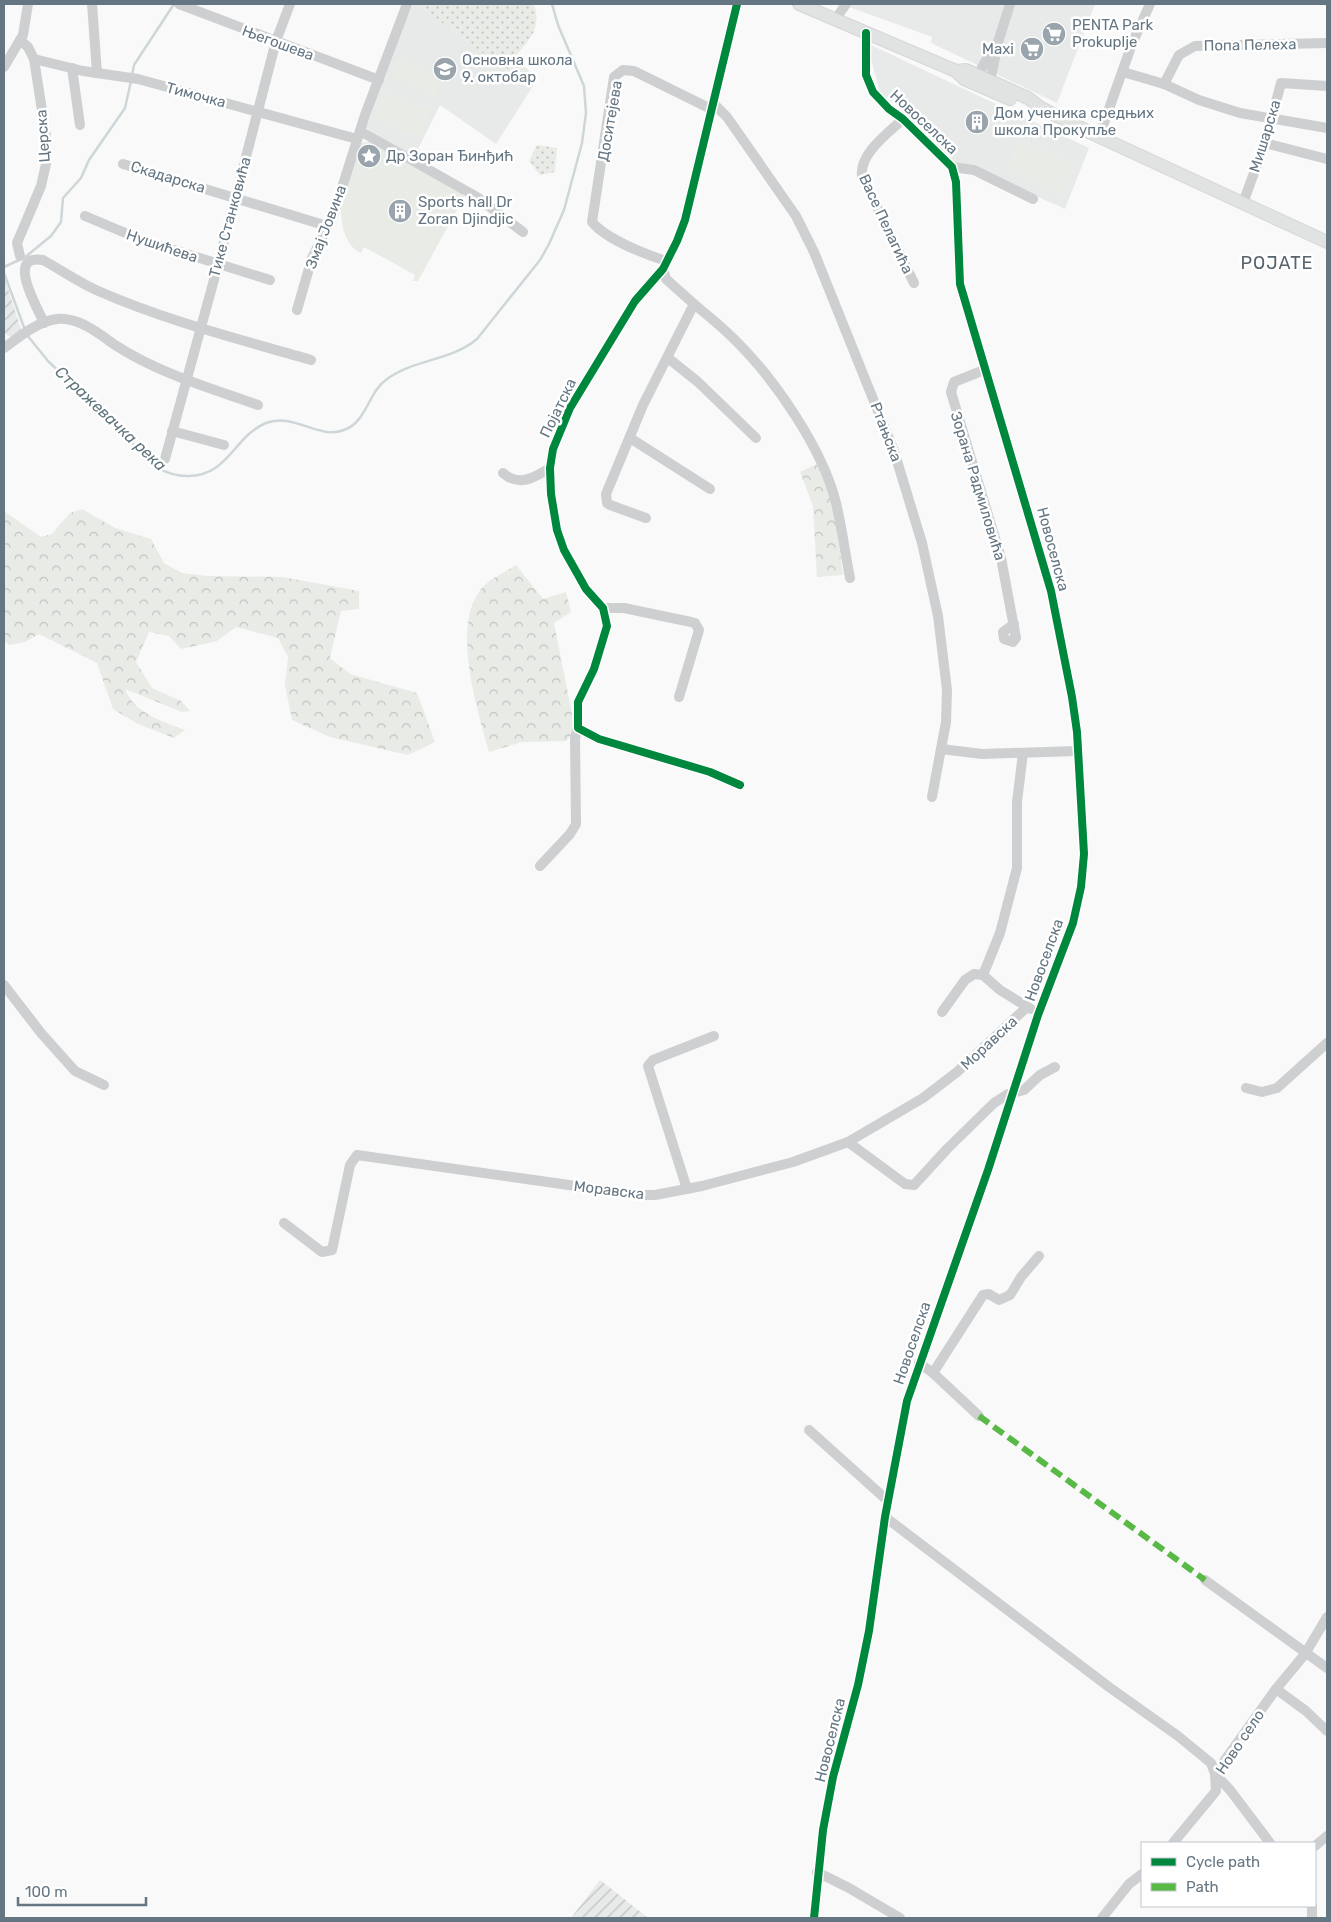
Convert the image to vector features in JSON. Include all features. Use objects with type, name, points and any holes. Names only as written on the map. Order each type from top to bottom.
[{"type":"main road","points":[[807,5],[835,20],[956,71],[964,79],[987,90],[1025,106],[1041,108]]},
{"type":"main road","points":[[956,71],[966,70],[1028,98],[1041,108],[1099,137],[1327,242]]},
{"type":"street","points":[[4,67],[20,40],[26,22],[28,4]]},
{"type":"street","points":[[92,4],[97,73]]},
{"type":"street","name":"Његошева","points":[[180,4],[379,80]]},
{"type":"street","name":"Тике Станковића","points":[[165,459],[276,41],[290,4]]},
{"type":"street","name":"Змај Јовина","points":[[297,310],[312,258],[333,216],[405,4]]},
{"type":"street","name":"Појатска","points":[[603,608],[586,589],[559,536],[554,516],[550,468],[553,449],[570,408],[634,301],[665,265],[678,242],[685,220],[737,4]]},
{"type":"street","points":[[835,20],[846,4]]},
{"type":"street","points":[[990,81],[998,39],[1010,4]]},
{"type":"street","points":[[1099,137],[1132,44],[1150,4]]},
{"type":"street","name":"Новоселска","points":[[814,1918],[817,1872],[833,1777],[858,1686],[869,1631],[888,1501],[907,1401],[988,1170],[1038,1015],[1073,923],[1081,887],[1084,854],[1083,820],[1072,697],[1052,591],[984,370],[960,284],[956,182],[952,167],[877,98],[869,85],[866,69],[866,33]]},
{"type":"street","points":[[978,76],[998,39]]},
{"type":"street","name":"Церска","points":[[20,40],[28,47],[34,59],[44,125],[46,164],[41,186],[17,243],[26,261],[29,294],[40,325]]},
{"type":"street","name":"Попа Пелеха","points":[[1164,84],[1178,55],[1195,46],[1327,42]]},
{"type":"street","name":"Тимочка","points":[[34,59],[97,73],[137,79],[258,112],[359,135],[477,197],[523,232]]},
{"type":"street","points":[[72,68],[80,125]]},
{"type":"street","name":"Доситејева","points":[[665,265],[605,233],[594,225],[591,218],[601,171],[613,83],[617,74],[623,70],[634,71],[712,106]]},
{"type":"street","points":[[1123,72],[1164,84],[1198,100],[1240,113],[1327,128]]},
{"type":"street","name":"Мишарска","points":[[1242,203],[1265,143],[1281,83],[1327,86]]},
{"type":"street","name":"Ртањска","points":[[712,106],[727,118],[804,229],[894,451],[924,550],[938,616],[947,690],[946,722],[940,749],[937,779],[932,797]]},
{"type":"street","name":"Васе Пелагића","points":[[903,120],[871,150],[861,168],[862,176],[914,283]]},
{"type":"street","points":[[1265,143],[1327,159]]},
{"type":"street","name":"Скадарска","points":[[124,164],[327,226]]},
{"type":"street","points":[[952,167],[974,170],[1033,199]]},
{"type":"street","name":"Нушићева","points":[[85,216],[124,234],[270,280]]},
{"type":"street","points":[[26,261],[43,260],[96,290],[201,329],[311,360]]},
{"type":"street","points":[[665,265],[666,279],[735,339],[795,416],[810,442],[836,501],[850,578]]},
{"type":"street","points":[[646,518],[610,505],[606,499],[611,480],[643,405],[668,358],[677,333],[694,304]]},
{"type":"street","points":[[4,348],[40,325],[57,319],[68,320],[87,326],[130,354],[187,380],[258,405]]},
{"type":"street","points":[[668,358],[698,382],[756,438]]},
{"type":"street","name":"Зорана Радмиловића","points":[[984,370],[954,382],[951,392],[1001,558],[1014,624]]},
{"type":"street","points":[[172,431],[224,445]]},
{"type":"street","points":[[630,438],[710,489]]},
{"type":"street","points":[[503,473],[514,481],[520,481],[537,476],[550,468]]},
{"type":"street","points":[[540,866],[576,824],[575,738],[578,728],[578,702],[586,682],[594,669],[604,640],[607,626],[603,608],[624,608],[691,622],[698,627],[699,630],[679,697]]},
{"type":"street","points":[[578,728],[599,739],[710,772],[740,785]]},
{"type":"street","points":[[940,749],[963,753],[1077,751]]},
{"type":"street","points":[[983,975],[988,968],[1000,932],[1017,868],[1017,802],[1023,753]]},
{"type":"street","points":[[942,1012],[970,975],[983,975],[1000,990],[1038,1015]]},
{"type":"street","points":[[4,985],[41,1033],[76,1071],[104,1085]]},
{"type":"street","name":"Моравска","points":[[284,1223],[322,1252],[332,1250],[350,1164],[357,1155],[638,1195],[655,1195],[687,1189],[793,1162],[848,1142],[924,1098],[957,1072],[1027,1006]]},
{"type":"street","points":[[687,1189],[648,1066],[653,1060],[714,1036]]},
{"type":"street","points":[[1246,1088],[1262,1092],[1277,1088],[1327,1043]]},
{"type":"street","points":[[848,1142],[905,1184],[914,1185],[970,1125],[994,1103],[1014,1092],[1024,1090],[1040,1075],[1055,1067]]},
{"type":"street","points":[[934,1373],[983,1295],[989,1294],[1000,1301],[1008,1297],[1039,1256]]},
{"type":"street","points":[[919,1363],[934,1373],[980,1416]]},
{"type":"street","points":[[809,1430],[888,1501]]},
{"type":"street","points":[[886,1517],[1110,1687],[1178,1736],[1211,1764],[1215,1774],[1230,1790],[1269,1842]]},
{"type":"street","points":[[1205,1580],[1304,1654],[1327,1668]]},
{"type":"street","name":"Ново село","points":[[1174,1842],[1216,1790],[1215,1774],[1276,1689],[1304,1654],[1327,1617]]},
{"type":"street","points":[[1276,1689],[1306,1711],[1327,1731]]},
{"type":"street","points":[[1316,1845],[1327,1836]]},
{"type":"street","points":[[817,1872],[849,1888],[900,1918]]},
{"type":"street","points":[[1102,1918],[1129,1884],[1141,1875]]},
{"type":"shaded area","name":"Основна школа 9. октобар","points":[[413,4],[417,4],[531,89],[496,144],[440,105],[414,157],[366,128],[397,41]]},
{"type":"shaded area","points":[[841,4],[1095,4],[1057,103],[931,43],[932,37]]},
{"type":"shaded area","points":[[871,45],[1089,148],[1065,209],[983,172],[955,165],[899,108],[880,93],[870,55]]},
{"type":"shaded area","points":[[4,277],[21,329],[11,337],[4,333]]},
{"type":"shaded area","points":[[600,1880],[647,1917],[571,1918]]},
{"type":"green space","points":[[417,4],[534,4],[536,21],[533,34],[514,58],[538,78],[531,89]]},
{"type":"green space","points":[[399,56],[444,78],[435,97],[390,75]]},
{"type":"green space","points":[[383,91],[431,111],[420,138],[372,118]]},
{"type":"green space","points":[[1021,138],[1077,165],[1062,196],[1006,168]]},
{"type":"green space","points":[[371,141],[462,193],[464,197],[418,281],[413,281],[415,275],[364,247],[361,253],[346,238],[341,208],[344,189],[361,143]]},
{"type":"green space","points":[[537,145],[557,148],[555,172],[540,175],[529,161]]},
{"type":"green space","points":[[817,464],[833,502],[843,575],[817,577],[813,506],[800,472]]},
{"type":"green space","points":[[82,509],[115,528],[151,539],[164,563],[182,573],[208,576],[283,577],[359,591],[359,609],[341,611],[330,658],[350,674],[417,693],[435,742],[408,755],[330,737],[292,720],[285,685],[288,657],[278,638],[236,627],[217,641],[181,649],[169,636],[149,632],[136,662],[152,688],[181,701],[190,711],[182,712],[125,689],[135,704],[150,716],[185,730],[174,738],[138,724],[113,709],[97,663],[39,634],[25,642],[9,645],[4,641],[4,511],[41,537],[52,534],[70,513]]},
{"type":"green space","points":[[516,565],[543,599],[566,592],[571,612],[554,623],[572,714],[573,733],[566,741],[522,742],[489,752],[478,714],[469,668],[468,624],[472,605],[484,585]]},
{"type":"waterway","points":[[132,75],[134,65],[174,4]]},
{"type":"waterway","name":"Стражевачка река","points":[[27,335],[48,361],[158,468],[172,474],[201,475],[212,470],[222,463],[255,429],[266,423],[286,421],[325,432],[335,432],[352,426],[363,414],[376,391],[387,379],[409,367],[456,352],[477,339],[540,260],[549,244],[564,210],[582,143],[586,113],[584,86],[558,25],[552,4]]},
{"type":"waterway","points":[[24,258],[51,236],[61,222],[63,198],[81,178],[89,160],[125,108],[131,81]]},
{"type":"waterway","points":[[4,267],[19,260]]},
{"type":"waterway","name":"Стражевачка река","points":[[4,273],[25,330]]},
{"type":"marked path","points":[[979,1416],[1205,1580]]},
{"type":"cycle path","points":[[737,4],[685,220],[677,241],[663,269],[635,301],[570,408],[553,449],[550,468],[551,494],[557,530],[564,550],[586,589],[603,608],[607,626],[594,669],[578,702],[578,728],[599,739],[710,772],[740,785]]},
{"type":"cycle path","points":[[814,1918],[823,1830],[833,1777],[858,1685],[869,1631],[885,1517],[907,1401],[988,1170],[1038,1015],[1073,923],[1081,887],[1084,854],[1077,732],[1072,697],[1051,591],[960,284],[956,182],[952,167],[873,92],[866,75],[866,33]]},
{"type":"place","name":"PENTA Park Prokuplje","points":[[1054,34]]},
{"type":"place","name":"Maxi","points":[[1032,49]]},
{"type":"place","name":"Основна школа 9. октобар","points":[[445,69]]},
{"type":"place","name":"Дом ученика средњих школа Прокупље","points":[[977,122]]},
{"type":"place","name":"Др Зоран Ђинђић","points":[[369,156]]},
{"type":"place","name":"Sports hall Dr Zoran Djindjic","points":[[400,211]]},
{"type":"district","name":"POJATE","points":[[1277,263]]}]
